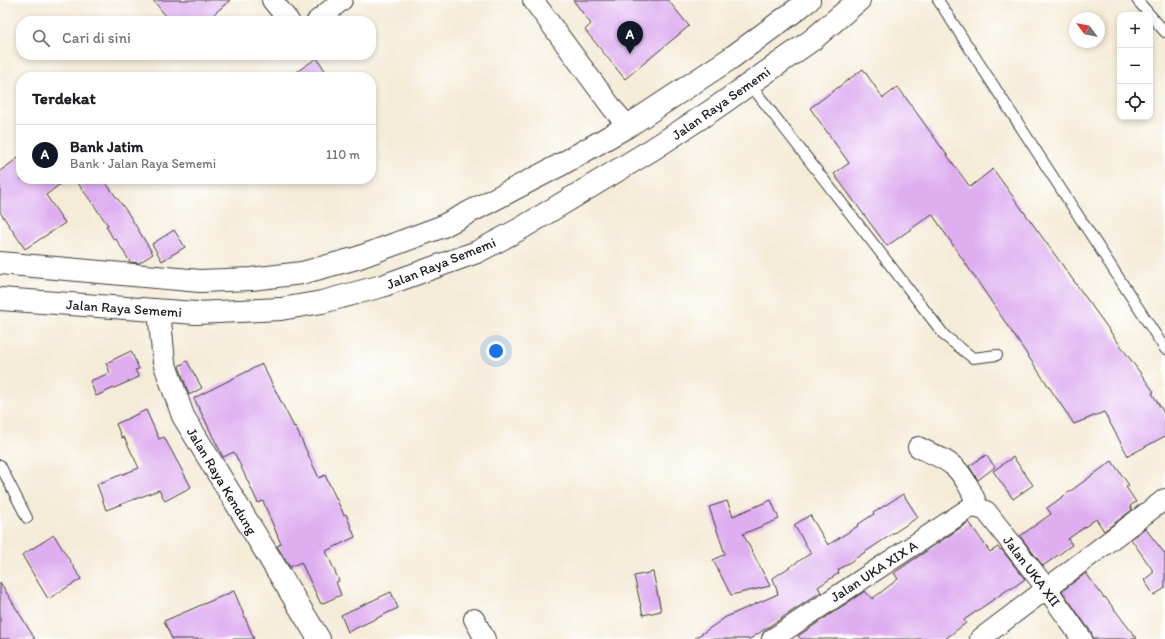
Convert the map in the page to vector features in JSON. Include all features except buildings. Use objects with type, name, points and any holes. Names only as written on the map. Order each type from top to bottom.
[{"type":"main road","points":[[0,263],[200,281],[251,279],[302,273],[357,258],[441,227],[560,165],[628,126],[731,58],[809,0]]},
{"type":"main road","name":"Jalan Raya Sememi","points":[[0,299],[196,313],[281,309],[322,302],[382,286],[477,252],[520,229],[653,149],[714,109],[812,40],[859,0]]},
{"type":"main road","points":[[731,58],[749,83]]},
{"type":"main road","name":"Jalan Raya Kendung","points":[[159,311],[164,362],[183,416],[319,639]]},
{"type":"street","points":[[272,0],[285,16]]},
{"type":"street","points":[[323,16],[342,0]]},
{"type":"street","points":[[533,0],[613,109],[628,126]]},
{"type":"street","points":[[918,447],[956,468],[975,497],[978,508]]},
{"type":"street","points":[[980,639],[1165,499]]},
{"type":"street","name":"Jalan UKA XIX A","points":[[772,639],[971,507],[978,508]]},
{"type":"street","name":"Jalan UKA XII","points":[[978,508],[986,511],[1047,589],[1082,639]]},
{"type":"street","points":[[474,619],[485,639]]},
{"type":"lane","points":[[938,0],[1165,349]]},
{"type":"lane","points":[[1137,0],[1165,32]]},
{"type":"lane","points":[[749,83],[945,336],[973,358],[996,355]]},
{"type":"lane","points":[[0,465],[27,518]]},
{"type":"place","name":"Bank Jatim","points":[[630,54]]}]
